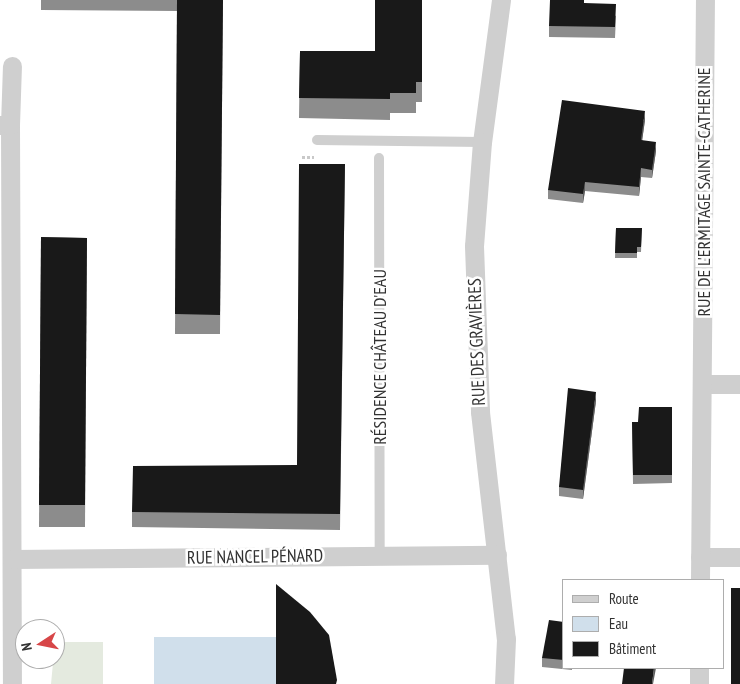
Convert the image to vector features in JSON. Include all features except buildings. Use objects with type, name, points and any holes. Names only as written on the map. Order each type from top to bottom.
[{"type":"street","name":"RUE DES GRAVIÈRES","points":[[501,0],[482,142],[474,246],[475,325],[506,639],[504,684]]},
{"type":"street","name":"RUE DE L'ERMITAGE SAINTE-CATHERINE","points":[[702,384],[705,0]]},
{"type":"street","points":[[12,66],[5,125],[6,289],[12,559],[12,684]]},
{"type":"street","points":[[700,579],[702,384],[740,384]]},
{"type":"street","name":"RUE NANCEL PÉNARD","points":[[12,559],[497,555]]},
{"type":"street","points":[[700,557],[740,557]]},
{"type":"street","points":[[699,669],[699,684]]},
{"type":"lane","points":[[316,140],[482,142]]},
{"type":"lane","name":"RÉSIDENCE CHÂTEAU D'EAU","points":[[379,158],[380,555]]},
{"type":"shaded area","points":[[65,642],[103,642],[103,684],[51,684],[52,669],[65,669]]},
{"type":"water","points":[[154,637],[276,637],[276,684],[154,684]]}]
